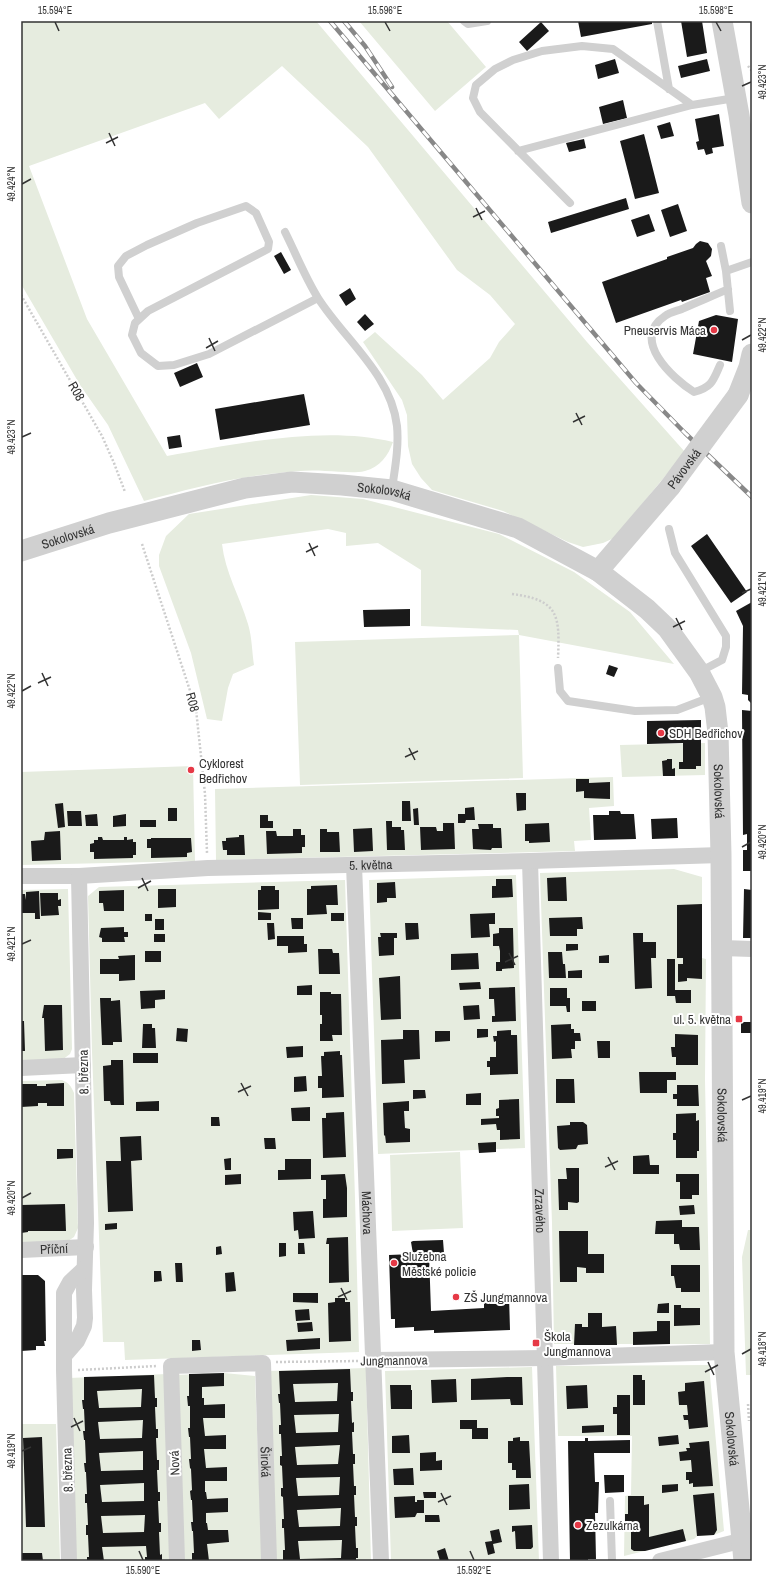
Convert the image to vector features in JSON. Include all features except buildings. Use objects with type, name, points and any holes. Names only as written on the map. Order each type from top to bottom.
[{"type":"street","points":[[722,21],[747,135],[752,203]]},
{"type":"street","name":"Pávovská","points":[[598,571],[670,487],[738,395],[749,367],[752,354]]},
{"type":"street","name":"Sokolovská","points":[[21,551],[109,523],[246,488],[292,482],[392,490],[518,528],[598,571],[647,609],[668,629],[699,672],[712,697],[715,707],[718,733],[722,948],[724,1352],[747,1539],[744,1561]]},
{"type":"street","name":"5. května","points":[[21,876],[79,876],[208,868],[530,861],[721,854]]},
{"type":"street","name":"Zrzavého","points":[[530,861],[551,1561]]},
{"type":"street","name":"Máchova","points":[[354,865],[372,1360],[381,1561]]},
{"type":"street","name":"8. března","points":[[69,1561],[64,1363],[64,1293],[70,1282],[84,1269],[86,1247],[79,876]]},
{"type":"street","points":[[722,948],[752,948]]},
{"type":"street","points":[[21,1068],[83,1065]]},
{"type":"street","name":"Příční","points":[[21,1250],[86,1247]]},
{"type":"street","name":"Jungmannova","points":[[372,1360],[544,1358],[724,1352]]},
{"type":"street","points":[[171,1366],[263,1363]]},
{"type":"street","name":"Široká","points":[[263,1363],[269,1561]]},
{"type":"street","name":"Nová","points":[[171,1366],[177,1561]]},
{"type":"street","points":[[660,1561],[747,1539]]},
{"type":"lane","points":[[464,21],[468,24],[488,21]]},
{"type":"lane","points":[[657,21],[669,89]]},
{"type":"lane","points":[[570,202],[480,112],[473,98],[476,85],[495,69],[513,60],[542,50],[582,46],[613,49],[692,106]]},
{"type":"lane","points":[[518,150],[692,106],[740,108]]},
{"type":"lane","points":[[139,319],[119,277],[118,266],[126,256],[147,245],[224,212],[246,206],[256,213],[269,242],[268,249],[148,310],[139,319],[135,323],[132,335],[141,353],[158,366],[174,365],[210,354],[318,298]]},
{"type":"lane","points":[[285,232],[318,298],[366,358],[391,403],[397,425],[398,448],[392,490]]},
{"type":"lane","points":[[721,246],[726,271],[730,312]]},
{"type":"lane","points":[[726,271],[752,262]]},
{"type":"lane","points":[[720,365],[712,384],[703,390],[694,392],[681,384],[658,358],[652,347],[651,337],[657,324],[665,316],[728,290]]},
{"type":"lane","points":[[669,529],[675,553],[726,636],[726,647],[722,660],[699,672]]},
{"type":"lane","points":[[558,668],[560,691],[568,701],[635,711],[677,710],[712,697]]},
{"type":"lane","points":[[610,1501],[612,1561]]},
{"type":"path","name":"R08","points":[[21,295],[102,436],[114,463],[124,492]]},
{"type":"path","name":"R08","points":[[142,544],[196,709],[205,794],[208,868]]},
{"type":"path","points":[[512,594],[529,596],[544,602],[556,615],[559,646],[558,668]]},
{"type":"path","name":"Jungmannova","points":[[263,1363],[372,1360]]},
{"type":"path","points":[[64,1363],[171,1366]]},
{"type":"shaded area","points":[[21,21],[316,21],[587,342],[685,452],[614,538],[603,543],[583,547],[568,542],[503,511],[432,490],[421,478],[412,464],[408,446],[407,415],[402,400],[363,342],[375,332],[422,375],[443,400],[490,358],[499,342],[515,324],[490,295],[457,270],[368,147],[282,66],[219,119],[205,103],[29,166],[87,319],[167,456],[222,446],[280,438],[309,436],[338,435],[366,437],[393,442],[389,452],[383,460],[375,467],[365,471],[302,471],[245,477],[144,501],[108,425],[80,385],[21,284]]},
{"type":"shaded area","points":[[359,21],[447,21],[486,67],[435,111]]},
{"type":"shaded area","points":[[311,495],[363,499],[499,534],[574,572],[630,612],[674,664],[519,635],[518,630],[421,626],[421,570],[378,543],[346,546],[346,533],[328,529],[222,544],[226,565],[245,614],[249,629],[254,665],[233,674],[228,688],[222,721],[207,719],[191,653],[159,566],[159,555],[166,536],[189,514]]},
{"type":"shaded area","points":[[519,635],[523,778],[300,785],[295,642]]},
{"type":"shaded area","points":[[705,743],[705,775],[622,777],[620,745]]},
{"type":"shaded area","points":[[193,766],[195,861],[21,865],[21,772]]},
{"type":"shaded area","points":[[613,777],[614,806],[589,808],[591,840],[574,841],[575,851],[216,860],[215,789]]},
{"type":"shaded area","points":[[674,869],[702,877],[702,958],[706,959],[705,1080],[710,1344],[554,1344],[552,1223],[540,873]]},
{"type":"shaded area","points":[[516,875],[525,1148],[378,1154],[369,880]]},
{"type":"shaded area","points":[[345,880],[359,1352],[125,1360],[124,1342],[103,1342],[92,1052],[88,896],[99,887]]},
{"type":"shaded area","points":[[68,889],[72,1049],[70,1054],[62,1060],[21,1062],[21,890]]},
{"type":"shaded area","points":[[62,1080],[70,1085],[74,1093],[78,1228],[74,1237],[68,1241],[21,1243],[21,1081]]},
{"type":"shaded area","points":[[460,1152],[463,1228],[392,1231],[390,1155]]},
{"type":"shaded area","points":[[748,1230],[752,1230],[752,1375],[746,1375],[742,1257]]},
{"type":"shaded area","points":[[709,1365],[724,1531],[714,1535],[697,1536],[694,1539],[624,1556],[625,1496],[631,1495],[632,1436],[558,1436],[556,1366]]},
{"type":"shaded area","points":[[532,1367],[539,1561],[391,1561],[385,1371]]},
{"type":"shaded area","points":[[366,1368],[371,1561],[273,1561],[267,1371]]},
{"type":"shaded area","points":[[224,1373],[255,1376],[262,1561],[182,1561],[175,1375]]},
{"type":"shaded area","points":[[167,1374],[173,1561],[75,1561],[69,1378]]},
{"type":"shaded area","points":[[21,1424],[56,1424],[60,1561],[21,1561]]},
{"type":"railway","points":[[330,21],[636,383],[685,433],[752,497]]},
{"type":"railway","points":[[344,21],[365,46],[392,87]]},
{"type":"place","name":"Pneuservis Máca","points":[[714,330]]},
{"type":"place","name":"SDH Bedřichov","points":[[661,733]]},
{"type":"place","name":"Cyklorest Bedřichov","points":[[191,770]]},
{"type":"place","name":"ul. 5. května","points":[[739,1019]]},
{"type":"place","name":"Služebna Městské policie","points":[[394,1263]]},
{"type":"place","name":"ZŠ Jungmannova","points":[[456,1297]]},
{"type":"place","name":"Škola Jungmannova","points":[[536,1343]]},
{"type":"place","name":"Zezulkárna","points":[[578,1525]]}]
